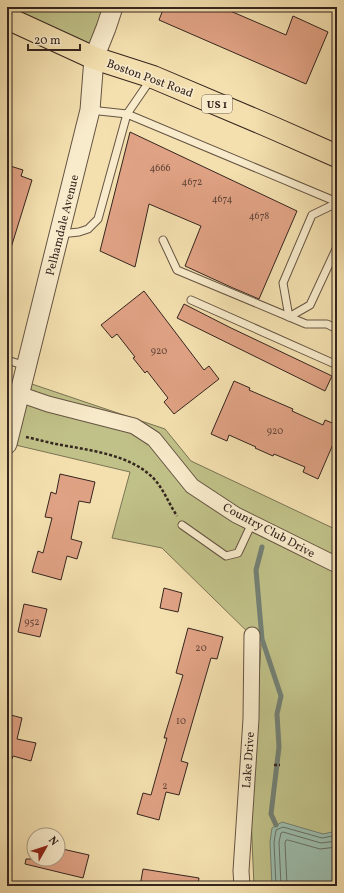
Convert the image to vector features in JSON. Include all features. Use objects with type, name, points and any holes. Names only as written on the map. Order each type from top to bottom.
[{"type":"main road","name":"Boston Post Road","points":[[7,18],[94,58],[153,77],[337,156]]},
{"type":"street","name":"Pelhamdale Avenue","points":[[8,438],[90,110],[94,58],[113,7]]},
{"type":"street","name":"Country Club Drive","points":[[19,394],[48,404],[134,426],[154,439],[192,486],[236,515],[337,565]]},
{"type":"street","name":"Lake Drive","points":[[242,886],[241,871],[251,719],[252,635]]},
{"type":"lane","points":[[60,234],[79,232],[88,229],[98,219],[127,114],[153,77]]},
{"type":"lane","points":[[90,110],[127,114],[337,203]]},
{"type":"lane","points":[[289,317],[283,283],[312,215],[337,203]]},
{"type":"lane","points":[[163,240],[177,270],[306,324],[327,324],[337,329]]},
{"type":"lane","points":[[289,317],[310,305],[337,246]]},
{"type":"lane","points":[[191,300],[337,365]]},
{"type":"lane","points":[[7,360],[26,366]]},
{"type":"lane","points":[[182,525],[226,556],[238,552],[252,523]]},
{"type":"path","points":[[8,438],[53,443],[102,453],[115,456],[134,464],[154,479],[164,492],[182,525]]},
{"type":"path","points":[[274,765],[280,766]]},
{"type":"green space","points":[[7,7],[109,7],[94,58],[7,23]]},
{"type":"green space","points":[[20,380],[165,429],[191,461],[337,530],[337,886],[254,886],[251,816],[261,645],[162,548],[112,538],[130,472],[7,443]]},
{"type":"water","points":[[282,822],[323,834],[337,831],[337,886],[272,886],[270,842],[272,828]]},
{"type":"building","points":[[164,7],[221,7],[286,35],[293,16],[328,32],[306,84],[159,20]]},
{"type":"building","points":[[130,132],[297,211],[259,299],[185,266],[201,226],[149,204],[135,267],[100,251]]},
{"type":"building","points":[[7,165],[23,170],[21,176],[32,180],[10,251],[7,251]]},
{"type":"building","points":[[144,291],[204,370],[209,366],[219,379],[174,414],[164,402],[168,398],[147,371],[145,373],[133,358],[135,357],[117,334],[112,338],[101,325]]},
{"type":"building","points":[[184,304],[332,376],[325,391],[177,318]]},
{"type":"building","points":[[234,381],[250,388],[249,390],[293,409],[292,411],[323,425],[325,420],[337,425],[337,435],[318,479],[303,472],[305,467],[274,454],[273,456],[229,435],[227,441],[211,434]]},
{"type":"building","points":[[60,474],[95,482],[90,503],[79,501],[71,539],[82,542],[77,559],[67,556],[61,580],[32,572],[38,551],[43,553],[52,518],[45,517],[51,492],[56,494]]},
{"type":"building","points":[[164,588],[182,593],[178,612],[160,608]]},
{"type":"building","points":[[24,604],[47,609],[40,637],[18,632]]},
{"type":"building","points":[[188,628],[223,637],[217,659],[211,658],[181,761],[188,763],[179,795],[166,792],[159,820],[137,814],[143,793],[151,795],[167,738],[164,738],[183,675],[176,673]]},
{"type":"building","points":[[7,714],[22,718],[17,739],[36,743],[31,761],[13,756],[12,759],[7,758]]},
{"type":"building","points":[[66,850],[89,855],[83,878],[37,867],[66,867]]},
{"type":"building","points":[[143,869],[199,878],[198,886],[140,886]]},
{"type":"waterway","points":[[262,547],[256,570],[262,639],[281,696],[277,714],[279,747],[271,814],[276,825]]}]
